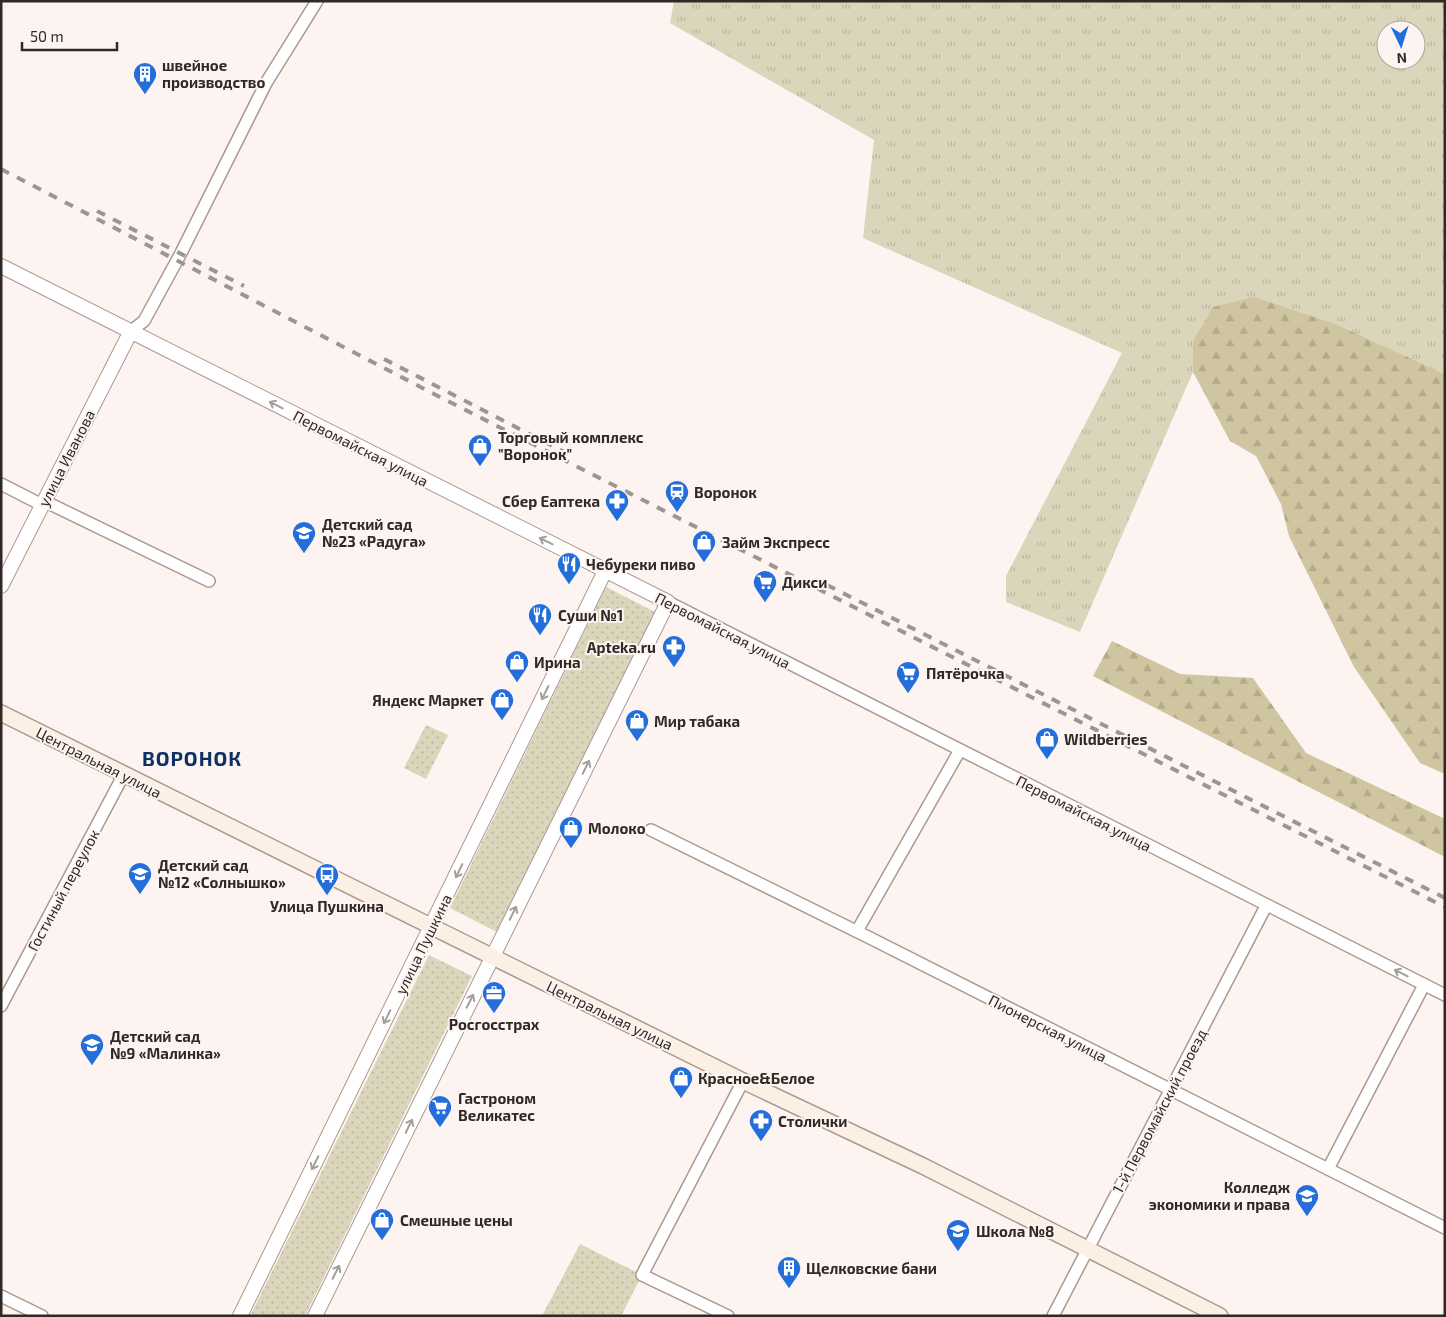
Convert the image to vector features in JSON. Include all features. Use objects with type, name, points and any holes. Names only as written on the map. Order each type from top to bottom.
[{"type":"main road","name":"Центральная улица","points":[[1,713],[492,957],[1087,1248],[1220,1316]]},
{"type":"street","points":[[132,330],[144,321],[181,253],[266,83],[318,1]]},
{"type":"street","name":"Первомайская улица","points":[[1,266],[132,330],[1445,995]]},
{"type":"street","name":"улица Иванова","points":[[1,586],[132,330]]},
{"type":"street","points":[[1,484],[209,581]]},
{"type":"street","name":"улица Пушкина","points":[[240,1316],[605,571]]},
{"type":"street","points":[[315,1316],[668,602]]},
{"type":"street","points":[[857,931],[960,750]]},
{"type":"street","name":"Гостиный переулок","points":[[1,1006],[124,774]]},
{"type":"street","name":"Пионерская улица","points":[[651,830],[857,931],[1445,1228]]},
{"type":"street","name":"1-й Первомайский проезд","points":[[1053,1316],[1266,906]]},
{"type":"street","points":[[1328,1169],[1424,985]]},
{"type":"street","points":[[728,1316],[642,1276],[743,1080]]},
{"type":"street","points":[[1,1296],[42,1316]]},
{"type":"green space","points":[[674,1],[1445,1],[1445,374],[1338,325],[1193,341],[1193,372],[1080,632],[1006,602],[1006,576],[1122,353],[863,238],[874,140],[670,23]]},
{"type":"green space","points":[[1254,297],[1338,325],[1445,374],[1445,774],[1420,763],[1354,667],[1289,536],[1281,504],[1256,456],[1230,441],[1193,372],[1193,341],[1213,307]]},
{"type":"green space","points":[[606,587],[659,614],[499,933],[450,908]]},
{"type":"green space","points":[[1112,641],[1180,674],[1253,678],[1306,753],[1445,819],[1445,857],[1093,676]]},
{"type":"green space","points":[[426,725],[448,735],[426,779],[404,768]]},
{"type":"green space","points":[[429,955],[472,976],[305,1316],[250,1316]]},
{"type":"green space","points":[[580,1244],[642,1275],[621,1316],[542,1316]]},
{"type":"railway","points":[[1,169],[434,394],[1445,907]]},
{"type":"railway","points":[[97,211],[244,286]]},
{"type":"railway","points":[[384,359],[568,454]]},
{"type":"railway","points":[[827,585],[1445,898]]},
{"type":"place","name":"швейное производство","points":[[145,95]]},
{"type":"place","name":"Торговый комплекс \"Воронок\"","points":[[480,467]]},
{"type":"place","name":"Воронок","points":[[677,513]]},
{"type":"place","name":"Сбер Еаптека","points":[[617,522]]},
{"type":"place","name":"Детский сад №23 «Радуга»","points":[[304,554]]},
{"type":"place","name":"Займ Экспресс","points":[[704,563]]},
{"type":"place","name":"Чебуреки пиво","points":[[569,585]]},
{"type":"place","name":"Дикси","points":[[765,603]]},
{"type":"place","name":"Суши №1","points":[[540,636]]},
{"type":"place","name":"Apteka.ru","points":[[674,668]]},
{"type":"place","name":"Ирина","points":[[517,683]]},
{"type":"place","name":"Пятёрочка","points":[[908,694]]},
{"type":"place","name":"Яндекс Маркет","points":[[502,721]]},
{"type":"place","name":"Мир табака","points":[[637,742]]},
{"type":"place","name":"Wildberries","points":[[1047,760]]},
{"type":"place","name":"Moлоко","points":[[571,849]]},
{"type":"place","name":"Детский сад №12 «Солнышко»","points":[[140,895]]},
{"type":"place","name":"Улица Пушкина","points":[[327,896]]},
{"type":"place","name":"Росгосстрах","points":[[494,1014]]},
{"type":"place","name":"Детский сад №9 «Малинка»","points":[[92,1066]]},
{"type":"place","name":"Красное&Белое","points":[[681,1099]]},
{"type":"place","name":"Гастроном Великатес","points":[[440,1128]]},
{"type":"place","name":"Столички","points":[[761,1142]]},
{"type":"place","name":"Колледж экономики и права","points":[[1307,1217]]},
{"type":"place","name":"Смешные цены","points":[[382,1241]]},
{"type":"place","name":"Школа №8","points":[[958,1252]]},
{"type":"place","name":"Щелковские бани","points":[[789,1289]]},
{"type":"district","name":"ВОРОНОК","points":[[192,758]]}]
